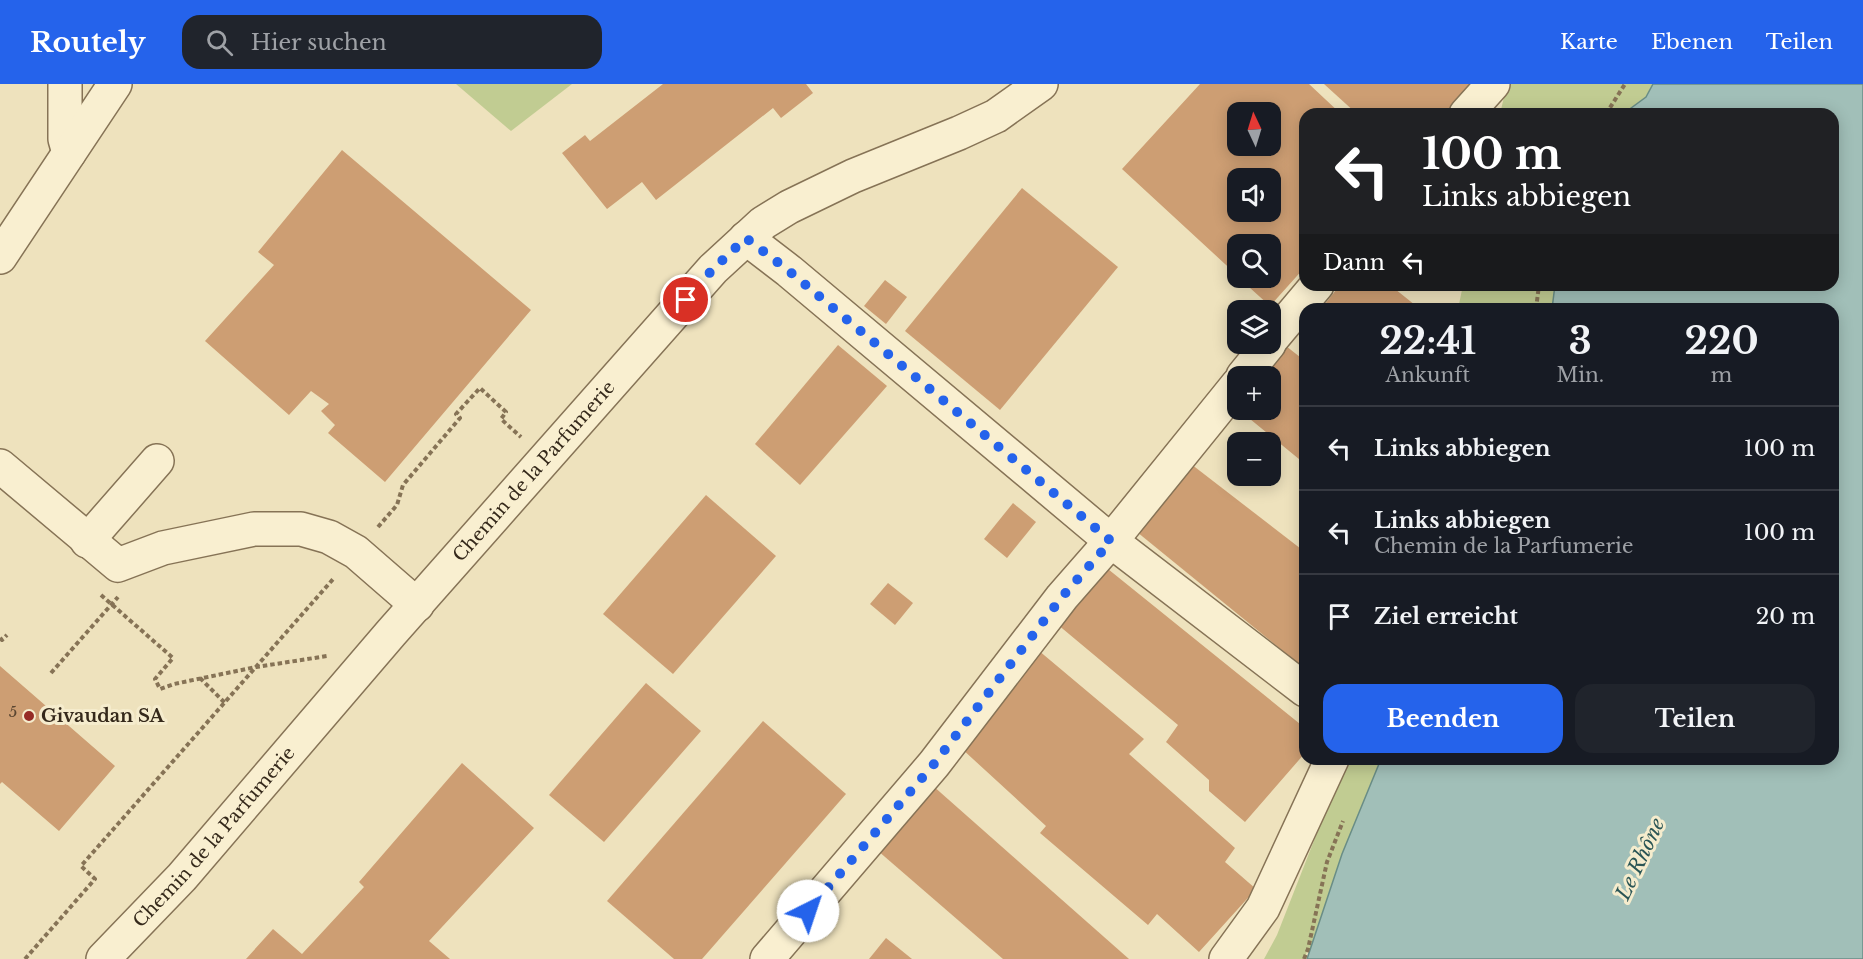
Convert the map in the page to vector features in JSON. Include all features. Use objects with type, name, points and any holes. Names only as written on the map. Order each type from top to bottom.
[{"type":"street","points":[[65,84],[65,139],[69,153]]},
{"type":"street","points":[[0,257],[115,84]]},
{"type":"street","points":[[996,116],[998,84]]},
{"type":"street","name":"Chemin de la Parfumerie","points":[[103,959],[182,877],[417,605],[713,269],[746,238],[763,223],[853,176],[996,116],[1041,84]]},
{"type":"street","points":[[1471,108],[1493,84]]},
{"type":"street","points":[[746,238],[789,271],[1111,541],[1299,685]]},
{"type":"street","points":[[1302,303],[1312,291]]},
{"type":"street","points":[[1281,329],[1299,307]]},
{"type":"street","points":[[1251,366],[1260,354]]},
{"type":"street","points":[[767,959],[934,764],[1062,597],[1111,541],[1227,398]]},
{"type":"street","points":[[87,541],[157,461]]},
{"type":"street","points":[[0,466],[118,565],[163,548],[254,529],[301,529],[329,537],[356,552],[417,605]]},
{"type":"street","points":[[1226,959],[1263,908],[1329,765]]},
{"type":"path","points":[[1610,108],[1625,84]]},
{"type":"path","points":[[25,959],[95,879],[81,866],[397,505],[403,485],[460,418],[456,414],[480,388],[507,412],[501,419],[521,437]]},
{"type":"path","points":[[94,588],[173,658],[155,679],[160,689],[256,667],[333,656]]},
{"type":"path","points":[[51,673],[124,590]]},
{"type":"path","points":[[0,638],[2,640],[7,635]]},
{"type":"path","points":[[200,678],[225,703]]},
{"type":"path","points":[[1304,959],[1327,862],[1347,811]]},
{"type":"green space","points":[[456,84],[572,84],[511,131]]},
{"type":"green space","points":[[1507,84],[1653,84],[1646,97],[1631,108],[1501,108]]},
{"type":"green space","points":[[1462,291],[1554,291],[1553,303],[1459,303]]},
{"type":"green space","points":[[1344,765],[1379,765],[1342,854],[1311,949],[1308,949],[1304,959],[1264,959],[1277,935]]},
{"type":"water","name":"Le Rhône","points":[[1653,84],[1863,84],[1863,959],[1307,959],[1342,854],[1379,765],[1839,765],[1839,303],[1553,303],[1554,291],[1839,291],[1839,108],[1631,108],[1646,97]]},
{"type":"building","points":[[663,84],[806,84],[813,93],[781,118],[773,108],[656,200],[642,182],[607,209],[562,153],[585,135],[590,141]]},
{"type":"building","points":[[1200,84],[1309,84],[1335,108],[1299,108],[1299,274],[1275,300],[1263,300],[1250,288],[1281,288],[1281,234],[1227,234],[1227,266],[1122,169]]},
{"type":"building","points":[[1324,84],[1474,84],[1452,108],[1350,108]]},
{"type":"building","points":[[342,150],[531,310],[385,482],[328,433],[335,425],[321,411],[329,404],[311,391],[289,415],[205,341],[274,265],[258,252]]},
{"type":"building","points":[[1022,188],[1118,267],[1000,410],[905,331]]},
{"type":"building","points":[[885,280],[907,297],[886,324],[864,306]]},
{"type":"building","points":[[1335,291],[1398,291],[1412,303],[1326,303]]},
{"type":"building","points":[[838,345],[887,386],[800,485],[755,444]]},
{"type":"building","points":[[1286,346],[1299,356],[1299,459],[1281,444],[1281,432],[1266,432],[1251,420],[1281,420],[1281,366],[1269,366]]},
{"type":"building","points":[[1191,464],[1299,547],[1299,664],[1137,532]]},
{"type":"building","points":[[706,495],[776,556],[673,674],[603,614]]},
{"type":"building","points":[[1013,503],[1036,522],[1007,558],[984,539]]},
{"type":"building","points":[[1103,565],[1299,723],[1299,760],[1245,822],[1209,791],[1209,780],[1166,742],[1178,725],[1057,624]]},
{"type":"building","points":[[888,583],[913,603],[895,625],[870,604]]},
{"type":"building","points":[[1038,650],[1144,739],[1129,754],[1235,848],[1225,862],[1256,889],[1199,952],[1157,914],[1148,925],[1040,833],[1046,826],[961,748]]},
{"type":"building","name":"Givaudan SA","points":[[0,666],[115,766],[59,831],[2,782],[0,784]]},
{"type":"building","points":[[646,683],[701,731],[604,842],[549,795]]},
{"type":"building","points":[[763,721],[846,794],[702,959],[674,959],[607,901]]},
{"type":"building","points":[[462,763],[534,828],[429,941],[450,959],[246,959],[273,929],[302,954],[364,887],[359,882]]},
{"type":"building","points":[[932,785],[1129,959],[1003,959],[877,850]]},
{"type":"building","points":[[886,938],[912,959],[869,959]]},
{"type":"place","name":"Givaudan SA","points":[[29,716]]},
{"type":"route","points":[[686,300],[713,269],[746,238],[789,271],[1111,541],[1062,597],[934,764],[808,911]]}]
